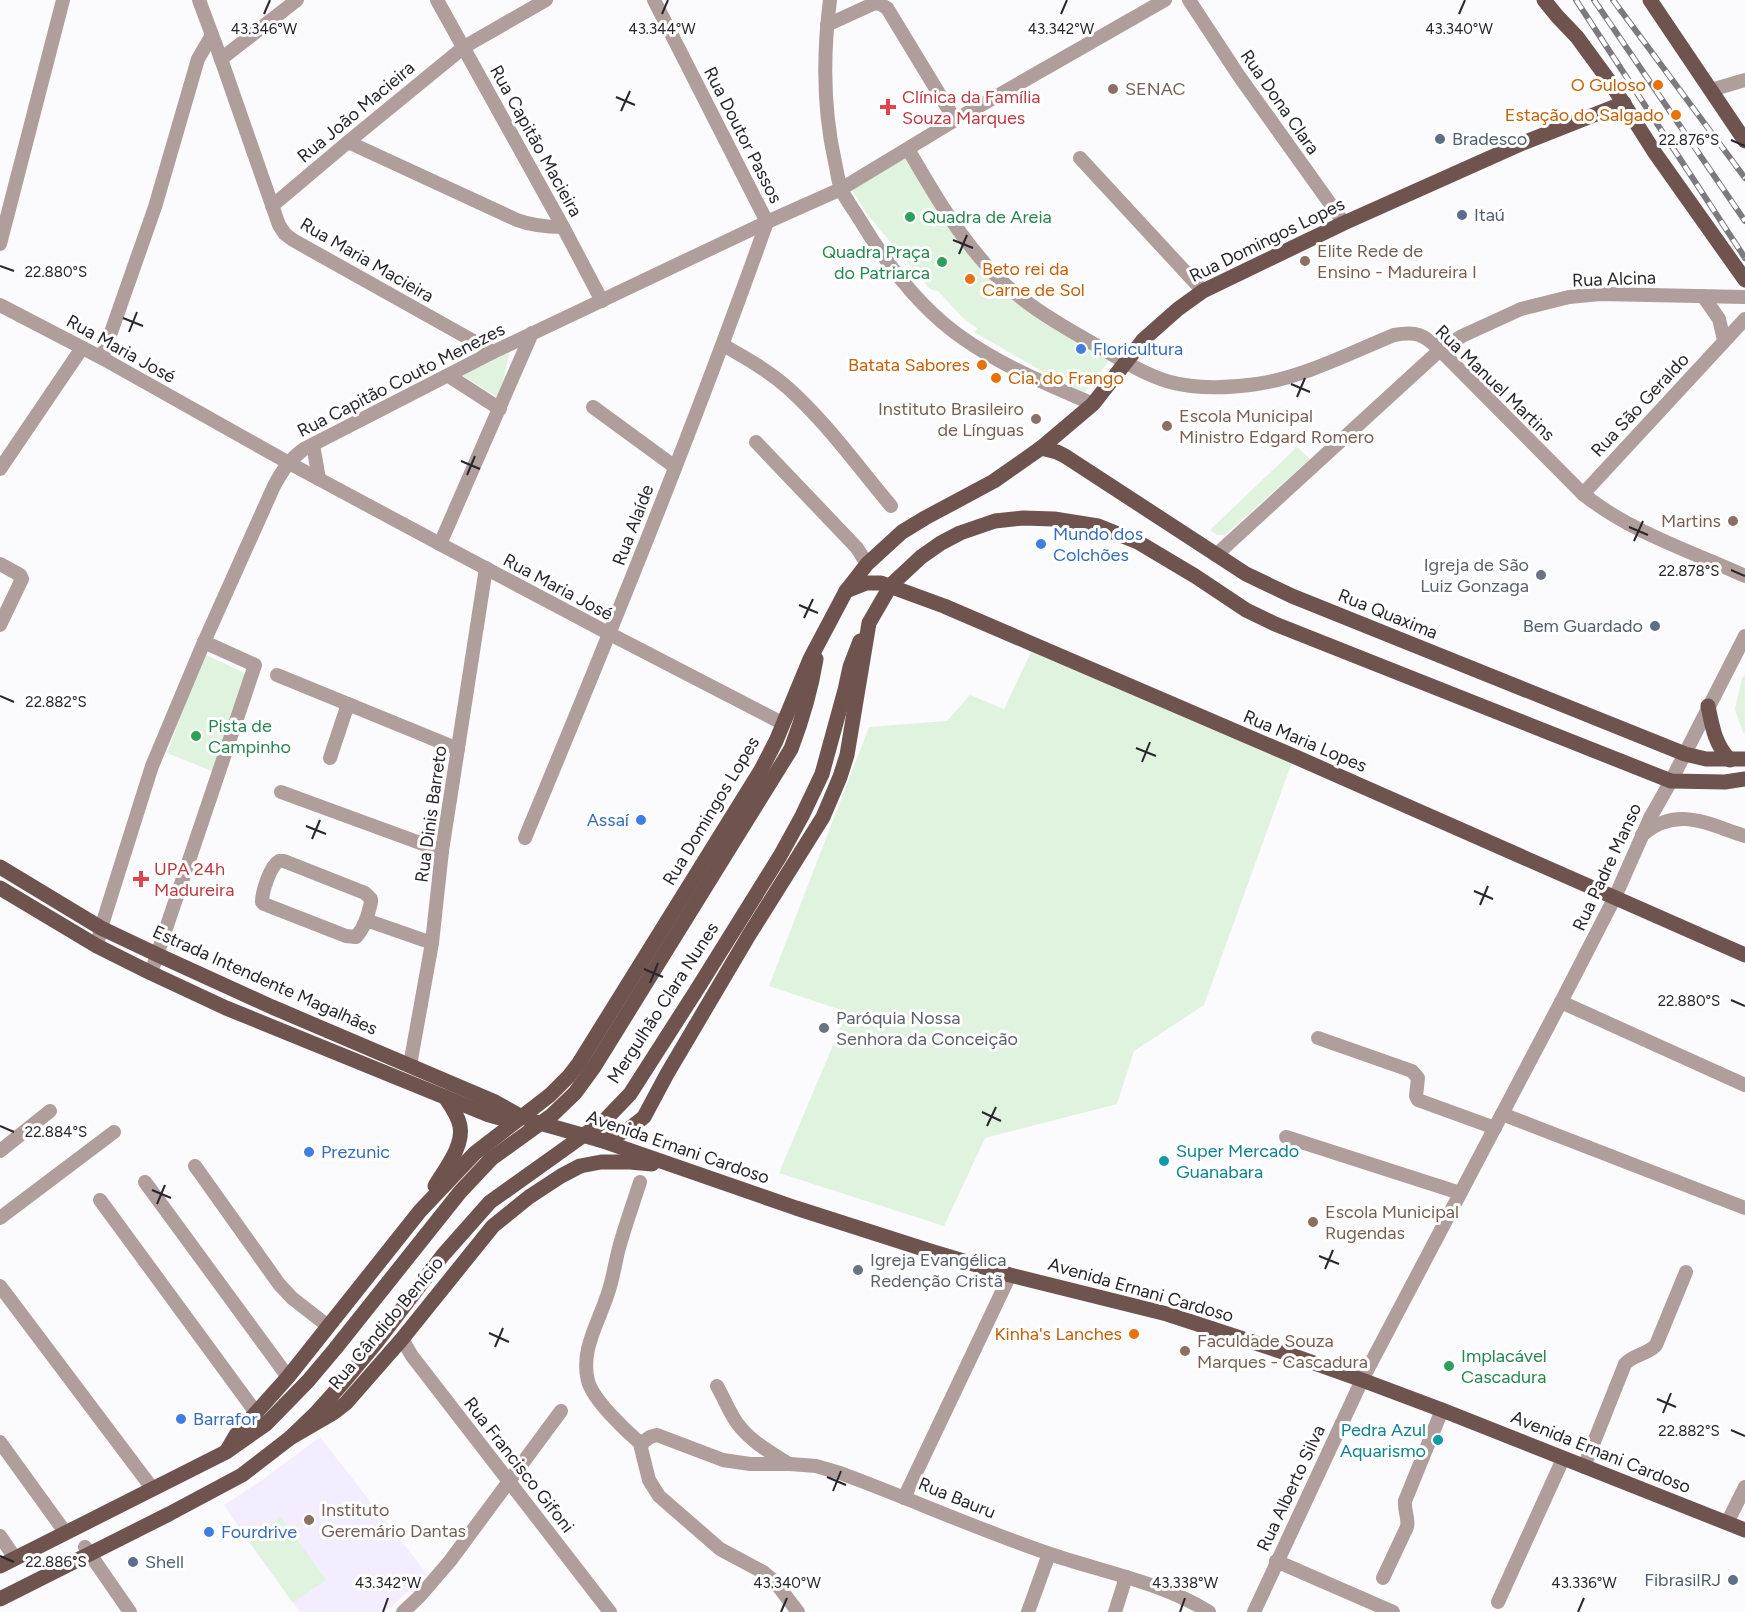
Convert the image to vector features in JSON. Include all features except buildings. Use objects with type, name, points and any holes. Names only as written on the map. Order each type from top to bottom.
[{"type":"main road","points":[[1544,0],[1577,37],[1624,103],[1655,153],[1745,280]]},
{"type":"main road","points":[[1650,0],[1745,141]]},
{"type":"main road","name":"Rua Domingos Lopes","points":[[529,1119],[579,1063],[761,770],[776,741],[804,671],[846,591],[867,564],[902,532],[994,481],[1041,448],[1093,404],[1154,330],[1203,291],[1344,223],[1523,143],[1624,103]]},
{"type":"main road","name":"Rua Quaxima","points":[[1041,448],[1065,456],[1216,555],[1254,578],[1292,596],[1685,754],[1706,759],[1737,760]]},
{"type":"main road","points":[[603,1141],[629,1129],[644,1117],[749,935],[824,818],[847,755],[869,623],[891,585],[921,557],[941,543],[960,533],[994,521],[1036,518],[1098,526],[1118,533],[1166,558],[1246,610],[1275,624],[1671,781],[1725,782],[1745,779]]},
{"type":"main road","name":"Rua Maria Lopes","points":[[846,591],[866,583],[881,583],[944,606],[1745,955]]},
{"type":"main road","name":"Mergulhão Clara Nunes","points":[[290,1438],[341,1385],[443,1254],[490,1202],[605,1120],[630,1094],[780,856],[802,816],[814,792],[829,750],[853,656],[869,623]]},
{"type":"main road","name":"Mergulhão Clara Nunes","points":[[226,1452],[266,1424],[308,1382],[460,1192],[484,1166],[552,1115],[583,1084],[791,749],[808,697],[818,647]]},
{"type":"main road","points":[[1708,706],[1715,737],[1721,750],[1737,760]]},
{"type":"main road","points":[[1627,762],[1635,757],[1639,747],[1633,734]]},
{"type":"main road","name":"Estrada Intendente Magalhães","points":[[0,867],[101,928],[272,1007],[495,1102],[529,1119]]},
{"type":"main road","name":"Estrada Intendente Magalhães","points":[[0,888],[97,946],[226,1008],[502,1119],[529,1119]]},
{"type":"main road","points":[[420,1210],[458,1143],[460,1125],[445,1097]]},
{"type":"main road","points":[[0,1566],[226,1452],[236,1435],[288,1377],[420,1210],[475,1154],[529,1119]]},
{"type":"main road","name":"Avenida Ernani Cardoso","points":[[529,1119],[603,1141],[919,1248],[1010,1275],[1167,1314],[1362,1380],[1745,1530]]},
{"type":"main road","name":"Rua Cândido Benício","points":[[0,1599],[87,1550],[169,1514],[242,1475],[290,1438],[346,1403],[402,1339],[493,1226],[529,1197],[561,1176],[580,1166],[601,1162],[623,1161],[673,1165]]},
{"type":"street","points":[[0,244],[63,0]]},
{"type":"street","name":"Rua Maria Macieira","points":[[199,0],[272,206],[285,234],[493,352]]},
{"type":"street","points":[[221,59],[297,0]]},
{"type":"street","name":"Rua Capitão Macieira","points":[[437,0],[602,301]]},
{"type":"street","name":"Rua João Macieira","points":[[272,206],[464,47],[546,0]]},
{"type":"street","name":"Rua Doutor Passos","points":[[654,0],[767,222]]},
{"type":"street","points":[[830,0],[827,24],[826,105],[841,189],[893,271],[951,330],[984,352],[1021,373],[1093,404]]},
{"type":"street","name":"Rua Capitão Couto Menezes","points":[[97,946],[152,766],[204,642],[274,486],[297,454],[532,333],[841,189],[955,120],[1166,0]]},
{"type":"street","name":"Rua Dona Clara","points":[[1189,0],[1239,76],[1344,223]]},
{"type":"street","points":[[827,24],[873,4],[883,4],[955,120]]},
{"type":"street","points":[[102,358],[155,207],[198,59],[212,35]]},
{"type":"street","points":[[1711,90],[1745,80]]},
{"type":"street","points":[[348,142],[524,223],[542,227],[563,227]]},
{"type":"street","name":"Rua Manuel Martins","points":[[908,149],[944,210],[1000,280],[1048,316],[1127,363],[1173,383],[1200,386],[1256,384],[1301,373],[1394,335],[1416,333],[1427,338],[1440,350],[1583,494],[1601,509],[1625,523],[1745,576]]},
{"type":"street","points":[[1080,158],[1203,291]]},
{"type":"street","name":"Rua Alaíde","points":[[525,838],[610,634],[723,345],[767,222]]},
{"type":"street","name":"Rua Alcina","points":[[1216,555],[1440,350],[1462,336],[1521,309],[1569,297],[1600,294],[1745,297]]},
{"type":"street","points":[[1703,296],[1719,320],[1724,340]]},
{"type":"street","name":"Rua Maria José","points":[[0,305],[102,358],[289,463],[440,544],[782,723]]},
{"type":"street","name":"Rua São Geraldo","points":[[1583,494],[1745,319]]},
{"type":"street","points":[[440,544],[532,333]]},
{"type":"street","points":[[723,345],[788,388],[813,412],[891,506]]},
{"type":"street","points":[[0,469],[82,348]]},
{"type":"street","points":[[449,376],[500,409]]},
{"type":"street","points":[[593,407],[675,467]]},
{"type":"street","points":[[756,442],[857,548],[867,564]]},
{"type":"street","points":[[313,445],[319,479]]},
{"type":"street","points":[[0,564],[20,574],[22,579],[0,625]]},
{"type":"street","name":"Rua Dinis Barreto","points":[[410,1065],[432,943],[442,851],[486,568]]},
{"type":"street","name":"Rua Padre Manso","points":[[1362,1380],[1561,1002],[1615,897],[1653,810],[1671,781],[1745,636]]},
{"type":"street","points":[[151,973],[255,665],[204,642]]},
{"type":"street","points":[[277,675],[458,749]]},
{"type":"street","points":[[330,758],[348,704]]},
{"type":"street","points":[[281,792],[442,851]]},
{"type":"street","points":[[1641,836],[1658,824],[1678,818],[1745,836]]},
{"type":"street","points":[[284,861],[360,890],[370,899],[366,920],[359,934],[351,937],[264,904],[262,896],[273,865],[284,861]]},
{"type":"street","points":[[366,920],[432,943]]},
{"type":"street","points":[[1561,1002],[1745,1085]]},
{"type":"street","points":[[1318,1038],[1412,1071],[1418,1078],[1416,1096],[1418,1100],[1495,1128]]},
{"type":"street","points":[[0,1150],[50,1111]]},
{"type":"street","points":[[1502,1114],[1745,1208]]},
{"type":"street","points":[[0,1218],[114,1132]]},
{"type":"street","points":[[1286,1137],[1460,1193]]},
{"type":"street","points":[[195,1166],[279,1284],[292,1298],[328,1326]]},
{"type":"street","points":[[145,1182],[288,1377]]},
{"type":"street","points":[[640,1182],[620,1246],[609,1292],[588,1345],[585,1368],[589,1384],[621,1427],[641,1444],[650,1480],[659,1496],[720,1549],[775,1581],[798,1612]]},
{"type":"street","points":[[100,1200],[257,1414]]},
{"type":"street","points":[[1584,1467],[1625,1365],[1634,1356],[1650,1351],[1656,1345],[1686,1272]]},
{"type":"street","name":"Rua Bauru","points":[[1010,1275],[904,1498],[1050,1554],[1173,1594],[1209,1612]]},
{"type":"street","points":[[0,1286],[152,1488]]},
{"type":"street","name":"Rua Francisco Gifoni","points":[[402,1339],[412,1356],[507,1482],[610,1612]]},
{"type":"street","name":"Rua Alberto Silva","points":[[1254,1612],[1362,1380]]},
{"type":"street","points":[[717,1386],[738,1424],[750,1437],[763,1448],[790,1464]]},
{"type":"street","points":[[1383,1578],[1407,1527],[1405,1501],[1442,1410]]},
{"type":"street","points":[[403,1612],[443,1569],[561,1411]]},
{"type":"street","points":[[641,1444],[657,1435],[723,1460],[750,1464],[816,1466],[904,1498]]},
{"type":"street","points":[[0,1442],[65,1532]]},
{"type":"street","points":[[1498,1602],[1563,1459]]},
{"type":"street","points":[[1727,1523],[1745,1487]]},
{"type":"street","points":[[0,1536],[15,1558]]},
{"type":"street","points":[[87,1550],[130,1612]]},
{"type":"street","points":[[1028,1612],[1050,1554]]},
{"type":"street","points":[[1276,1561],[1393,1612]]},
{"type":"street","points":[[1115,1612],[1126,1577]]},
{"type":"shaded area","name":"Instituto Geremário Dantas","points":[[320,1437],[427,1574],[393,1605],[381,1612],[300,1612],[224,1505]]},
{"type":"green space","points":[[905,155],[981,266],[1111,358],[1084,393],[974,332],[978,329],[963,318],[938,291],[930,289],[867,214],[852,190]]},
{"type":"green space","points":[[510,351],[499,398],[460,374]]},
{"type":"green space","points":[[1297,447],[1310,459],[1225,535],[1217,535],[1210,530]]},
{"type":"green space","points":[[1032,650],[1292,762],[1204,1005],[1134,1051],[1117,1104],[985,1138],[944,1226],[779,1173],[847,1012],[769,986],[869,727],[947,721],[970,695],[1004,709]]},
{"type":"green space","points":[[204,654],[247,674],[214,772],[167,753]]},
{"type":"green space","points":[[1745,675],[1745,732],[1743,733],[1735,709],[1742,678]]},
{"type":"green space","points":[[281,1517],[326,1580],[293,1603],[248,1540]]},
{"type":"railway","points":[[1576,0],[1745,258]]},
{"type":"railway","points":[[1594,0],[1745,221]]},
{"type":"railway","points":[[1613,0],[1745,178]]},
{"type":"place","name":"O Guloso","points":[[1658,85]]},
{"type":"place","name":"SENAC","points":[[1113,89]]},
{"type":"place","name":"Clínica da Família Souza Marques","points":[[888,107]]},
{"type":"place","name":"Estação do Salgado","points":[[1676,115]]},
{"type":"place","name":"Bradesco","points":[[1440,139]]},
{"type":"place","name":"Itaú","points":[[1462,215]]},
{"type":"place","name":"Quadra de Areia","points":[[910,217]]},
{"type":"place","name":"Elite Rede de Ensino - Madureira I","points":[[1305,261]]},
{"type":"place","name":"Quadra Praça do Patriarca","points":[[942,262]]},
{"type":"place","name":"Beto rei da Carne de Sol","points":[[970,279]]},
{"type":"place","name":"Floricultura","points":[[1081,349]]},
{"type":"place","name":"Batata Sabores","points":[[982,365]]},
{"type":"place","name":"Cia. do Frango","points":[[996,378]]},
{"type":"place","name":"Instituto Brasileiro de Línguas","points":[[1036,419]]},
{"type":"place","name":"Escola Municipal Ministro Edgard Romero","points":[[1167,426]]},
{"type":"place","name":"Martins","points":[[1733,521]]},
{"type":"place","name":"Mundo dos Colchões","points":[[1041,544]]},
{"type":"place","name":"Igreja de São Luiz Gonzaga","points":[[1541,575]]},
{"type":"place","name":"Bem Guardado","points":[[1655,626]]},
{"type":"place","name":"Pista de Campinho","points":[[196,736]]},
{"type":"place","name":"Assaí","points":[[641,820]]},
{"type":"place","name":"UPA 24h Madureira","points":[[141,879]]},
{"type":"place","name":"Paróquia Nossa Senhora da Conceição","points":[[824,1028]]},
{"type":"place","name":"Prezunic","points":[[309,1152]]},
{"type":"place","name":"Super Mercado Guanabara","points":[[1164,1161]]},
{"type":"place","name":"Escola Municipal Rugendas","points":[[1313,1222]]},
{"type":"place","name":"Igreja Evangélica Redenção Cristã","points":[[858,1270]]},
{"type":"place","name":"Kinha's Lanches","points":[[1134,1334]]},
{"type":"place","name":"Faculdade Souza Marques - Cascadura","points":[[1185,1351]]},
{"type":"place","name":"Implacável Cascadura","points":[[1449,1366]]},
{"type":"place","name":"Barrafor","points":[[181,1419]]},
{"type":"place","name":"Pedra Azul Aquarismo","points":[[1438,1440]]},
{"type":"place","name":"Instituto Geremário Dantas","points":[[309,1520]]},
{"type":"place","name":"Fourdrive","points":[[209,1532]]},
{"type":"place","name":"Shell","points":[[133,1562]]},
{"type":"place","name":"FibrasilRJ","points":[[1733,1580]]}]
